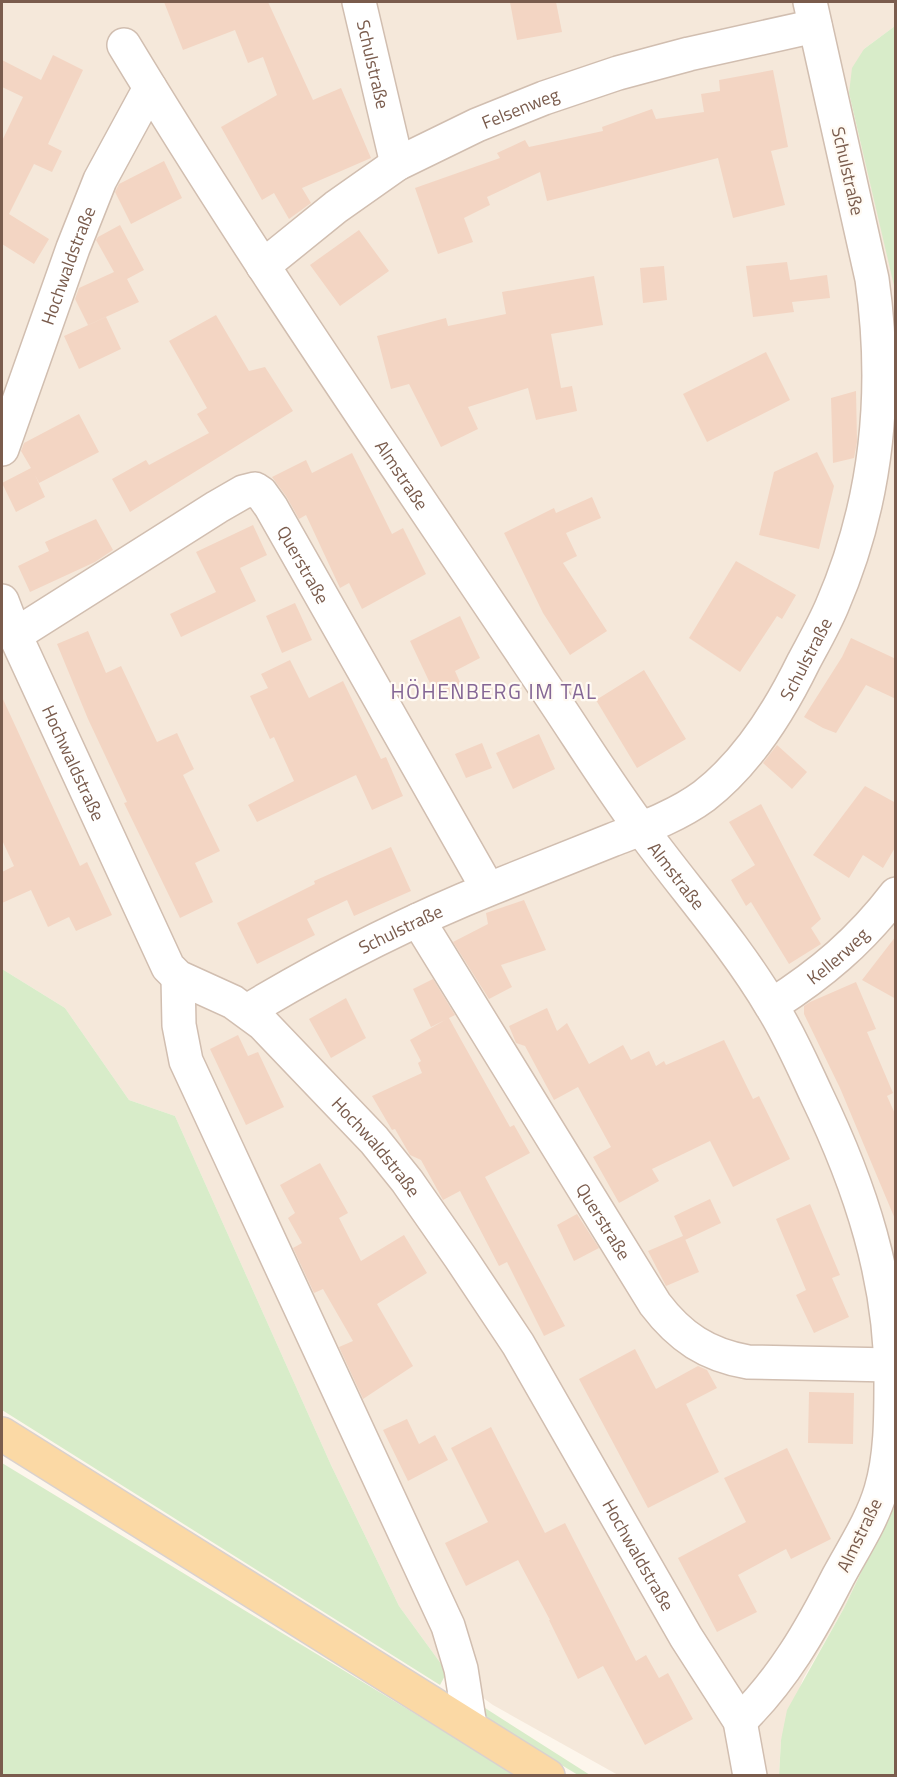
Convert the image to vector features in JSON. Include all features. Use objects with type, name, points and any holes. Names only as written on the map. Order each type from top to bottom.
[{"type":"main road","points":[[2,1434],[548,1776]]},
{"type":"street","name":"Schulstraße","points":[[359,2],[397,164]]},
{"type":"street","name":"Schulstraße","points":[[247,1011],[328,965],[418,920],[682,810],[704,796],[746,754],[791,687],[832,606],[864,513],[878,436],[877,316],[872,279],[812,14]]},
{"type":"street","name":"Felsenweg","points":[[263,266],[336,207],[397,164],[477,125],[607,76],[689,54],[812,14]]},
{"type":"street","name":"Almstraße","points":[[124,45],[263,266],[641,829],[772,1005],[834,1130],[852,1174],[870,1228],[884,1282],[890,1332],[891,1416],[887,1459],[881,1489],[870,1517],[812,1627],[790,1662],[740,1721]]},
{"type":"street","name":"Hochwaldstraße","points":[[2,449],[73,248],[100,180],[150,88]]},
{"type":"street","name":"Querstraße","points":[[15,635],[217,507],[243,492],[255,489],[261,493],[271,507],[489,889]]},
{"type":"street","name":"Hochwaldstraße","points":[[2,602],[15,635],[168,967],[178,977],[233,1002],[263,1024],[374,1140],[407,1182],[460,1257],[537,1375],[686,1637],[740,1721]]},
{"type":"street","name":"Kellerweg","points":[[772,1005],[832,964],[896,894]]},
{"type":"street","name":"Querstraße","points":[[418,920],[655,1304],[669,1323],[693,1341],[731,1359],[748,1362],[891,1365]]},
{"type":"street","points":[[178,977],[179,1025],[186,1061],[448,1626],[461,1669],[470,1726]]},
{"type":"street","points":[[740,1721],[750,1776]]},
{"type":"shaded area","points":[[2,2],[895,2],[895,26],[864,49],[849,93],[896,290],[895,1508],[891,1510],[844,1608],[803,1679],[781,1740],[779,1775],[618,1775],[493,1705],[447,1672],[399,1606],[331,1465],[175,1116],[129,1100],[65,1008],[2,969]]},
{"type":"green space","points":[[895,26],[895,290],[849,93],[852,68],[864,49]]},
{"type":"green space","points":[[2,969],[65,1008],[129,1100],[175,1116],[331,1465],[399,1606],[447,1672],[440,1685],[2,1410]]},
{"type":"green space","points":[[2,1463],[465,1744],[514,1775],[2,1775]]},
{"type":"green space","points":[[895,1508],[895,1775],[779,1776],[781,1740],[787,1710],[844,1608],[891,1510]]},
{"type":"green space","points":[[479,1706],[590,1775],[578,1775],[481,1716]]},
{"type":"building","points":[[164,2],[268,2],[313,100],[341,88],[371,158],[302,188],[311,203],[289,219],[274,193],[262,200],[221,127],[277,95],[263,57],[248,63],[235,30],[183,50]]},
{"type":"building","points":[[510,2],[556,2],[562,32],[517,40]]},
{"type":"building","points":[[53,55],[83,70],[48,144],[62,151],[52,172],[34,164],[9,214],[49,239],[34,264],[2,244],[2,141],[23,97],[2,87],[2,60],[41,80]]},
{"type":"building","points":[[773,70],[788,147],[771,151],[785,205],[733,218],[718,158],[547,201],[540,172],[487,197],[490,205],[464,218],[473,242],[438,254],[415,188],[500,158],[497,153],[525,140],[529,147],[603,131],[602,127],[652,109],[656,119],[704,112],[701,94],[720,91],[719,80]]},
{"type":"building","points":[[164,161],[182,198],[131,224],[115,192],[119,184]]},
{"type":"building","points":[[120,225],[144,270],[127,279],[139,302],[88,325],[75,299],[79,288],[114,272],[96,240]]},
{"type":"building","points":[[359,230],[389,271],[340,306],[310,265]]},
{"type":"building","points":[[787,262],[790,280],[827,275],[830,298],[792,302],[794,312],[753,317],[746,266]]},
{"type":"building","points":[[664,266],[667,300],[643,303],[640,268]]},
{"type":"building","points":[[594,276],[603,325],[551,334],[561,388],[572,386],[577,411],[536,420],[528,388],[468,407],[478,429],[441,447],[409,384],[391,389],[377,336],[446,318],[448,326],[506,314],[502,292]]},
{"type":"building","points":[[216,315],[249,371],[265,367],[293,411],[130,512],[112,479],[146,460],[149,465],[209,433],[197,414],[207,408],[169,341]]},
{"type":"building","points":[[106,317],[121,349],[79,369],[64,336]]},
{"type":"building","points":[[766,352],[790,400],[707,442],[683,394]]},
{"type":"building","points":[[856,391],[857,442],[854,458],[833,463],[831,398]]},
{"type":"building","points":[[79,414],[99,452],[39,483],[35,475],[45,497],[16,512],[2,483],[31,468],[21,451],[24,443]]},
{"type":"building","points":[[817,452],[834,486],[819,549],[759,535],[774,472]]},
{"type":"building","points":[[352,453],[392,534],[403,528],[426,574],[362,609],[349,583],[340,588],[306,515],[299,519],[272,477],[306,460],[312,473]]},
{"type":"building","points":[[592,497],[601,518],[566,533],[577,556],[563,563],[607,631],[570,655],[543,613],[504,533],[554,508],[556,513]]},
{"type":"building","points":[[96,519],[113,550],[95,562],[30,592],[18,566],[49,551],[45,542]]},
{"type":"building","points":[[253,525],[267,555],[240,568],[256,601],[181,637],[170,614],[216,592],[196,552]]},
{"type":"building","points":[[736,561],[796,595],[782,619],[777,616],[740,672],[689,638]]},
{"type":"building","points":[[295,603],[312,640],[282,653],[266,616]]},
{"type":"building","points":[[460,616],[480,658],[455,671],[462,687],[437,698],[410,641]]},
{"type":"building","points":[[88,631],[106,673],[121,666],[157,742],[177,733],[194,769],[183,775],[220,851],[195,863],[213,902],[180,918],[124,803],[127,802],[88,719],[57,644]]},
{"type":"building","points":[[851,638],[896,659],[896,699],[866,685],[836,733],[804,717],[842,657]]},
{"type":"building","points":[[290,660],[309,698],[343,681],[381,759],[386,757],[403,796],[372,810],[356,775],[257,822],[248,805],[294,781],[274,737],[270,739],[250,696],[268,688],[261,674]]},
{"type":"building","points":[[644,670],[686,739],[637,768],[596,700]]},
{"type":"building","points":[[2,697],[80,866],[87,862],[112,915],[76,931],[69,917],[48,927],[31,890],[2,903],[2,872],[14,866],[2,840]]},
{"type":"building","points":[[539,734],[555,769],[513,789],[496,753]]},
{"type":"building","points":[[482,743],[492,768],[466,778],[455,754]]},
{"type":"building","points":[[777,745],[807,772],[792,789],[763,763]]},
{"type":"building","points":[[865,786],[896,803],[896,846],[883,868],[863,855],[849,878],[813,855]]},
{"type":"building","points":[[761,804],[821,919],[811,928],[821,944],[789,964],[751,902],[746,906],[731,880],[755,865],[729,822]]},
{"type":"building","points":[[391,847],[411,891],[354,916],[347,900],[307,919],[315,935],[257,964],[237,923],[315,884],[314,881]]},
{"type":"building","points":[[524,900],[546,950],[501,965],[512,987],[489,999],[453,942],[488,924],[486,913]]},
{"type":"building","points":[[896,936],[896,999],[862,980]]},
{"type":"building","points":[[433,979],[455,1015],[449,1018],[460,1038],[510,1127],[514,1125],[530,1153],[485,1177],[565,1326],[544,1336],[507,1262],[499,1266],[460,1191],[443,1200],[421,1160],[410,1155],[372,1096],[422,1073],[418,1063],[421,1061],[410,1040],[445,1020],[431,1027],[413,989]]},
{"type":"building","points":[[856,982],[876,1029],[867,1032],[893,1093],[887,1096],[896,1116],[895,1219],[840,1088],[804,1014],[804,1006],[810,1002]]},
{"type":"building","points":[[346,998],[366,1038],[331,1058],[309,1019]]},
{"type":"building","points":[[547,1008],[557,1031],[567,1023],[589,1064],[623,1045],[631,1060],[649,1051],[656,1066],[664,1061],[666,1065],[724,1040],[753,1099],[759,1096],[790,1159],[733,1187],[710,1141],[652,1169],[659,1181],[619,1203],[593,1157],[611,1147],[578,1087],[554,1100],[525,1046],[516,1043],[509,1026]]},
{"type":"building","points":[[238,1035],[248,1056],[258,1052],[284,1107],[246,1125],[210,1049]]},
{"type":"building","points":[[320,1163],[348,1213],[339,1218],[361,1261],[404,1235],[427,1273],[377,1304],[413,1366],[363,1399],[339,1347],[353,1341],[323,1289],[314,1293],[293,1248],[302,1243],[288,1218],[295,1213],[280,1185]]},
{"type":"building","points":[[710,1199],[721,1223],[685,1240],[699,1272],[666,1286],[648,1251],[683,1236],[674,1216]]},
{"type":"building","points":[[810,1204],[840,1275],[832,1278],[849,1317],[814,1333],[796,1295],[806,1290],[776,1219]]},
{"type":"building","points":[[577,1214],[599,1248],[574,1261],[557,1225]]},
{"type":"building","points":[[635,1349],[656,1389],[698,1366],[707,1370],[717,1388],[686,1404],[719,1472],[648,1508],[579,1379]]},
{"type":"building","points":[[809,1392],[854,1393],[853,1444],[808,1443]]},
{"type":"building","points":[[407,1419],[419,1444],[435,1435],[448,1460],[408,1481],[383,1430]]},
{"type":"building","points":[[491,1427],[545,1533],[565,1523],[636,1661],[646,1655],[659,1678],[668,1673],[693,1719],[645,1745],[603,1666],[578,1679],[518,1560],[466,1586],[445,1543],[488,1522],[451,1448]]},
{"type":"building","points":[[787,1448],[831,1539],[791,1559],[786,1549],[738,1575],[757,1612],[717,1632],[678,1558],[746,1522],[724,1478]]},
{"type":"district","name":"HÖHENBERG IM TAL","points":[[494,691]]}]
